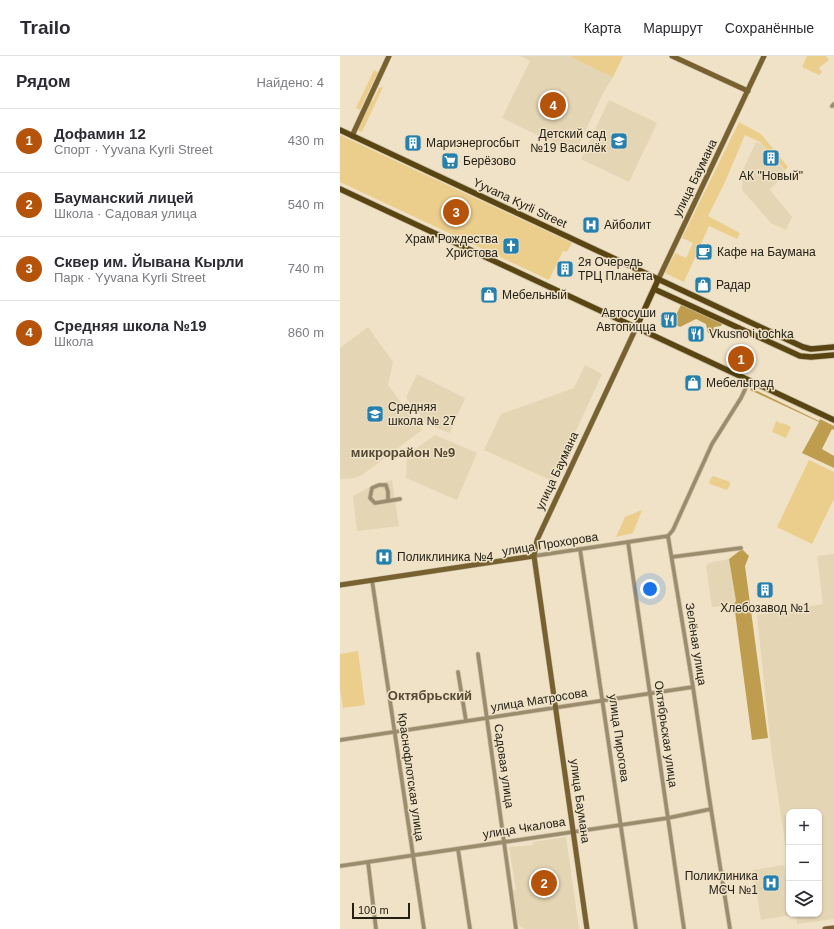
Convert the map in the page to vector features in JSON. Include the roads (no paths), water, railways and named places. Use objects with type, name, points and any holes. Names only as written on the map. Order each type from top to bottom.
[{"type":"main road","name":"Yyvana Kyrli Street","points":[[340,130],[803,347],[811,349],[834,347]]},
{"type":"main road","points":[[340,189],[834,420]]},
{"type":"main road","name":"улица Баумана","points":[[636,328],[658,280]]},
{"type":"main road","points":[[654,289],[800,356],[834,356]]},
{"type":"main road","points":[[722,320],[726,312]]},
{"type":"main road","points":[[824,348],[824,356]]},
{"type":"street","points":[[352,136],[389,56]]},
{"type":"street","points":[[672,56],[748,91]]},
{"type":"street","name":"улица Баумана","points":[[658,280],[764,56]]},
{"type":"street","name":"улица Баумана","points":[[587,929],[534,556],[537,540],[636,328]]},
{"type":"street","points":[[668,536],[673,530],[712,444],[741,398],[749,381]]},
{"type":"street","points":[[388,501],[386,485],[379,485],[372,488],[370,498],[375,503],[388,501],[400,499]]},
{"type":"street","name":"улица Прохорова","points":[[340,585],[668,536]]},
{"type":"street","name":"Зелёная улица","points":[[668,536],[730,929]]},
{"type":"street","name":"Октябрьская улица","points":[[628,542],[684,929]]},
{"type":"street","points":[[672,557],[741,548]]},
{"type":"street","name":"улица Пирогова","points":[[580,549],[636,929]]},
{"type":"street","name":"Краснофлотская улица","points":[[372,580],[424,929]]},
{"type":"street","name":"Садовая улица","points":[[478,654],[516,929]]},
{"type":"street","points":[[458,672],[466,721]]},
{"type":"street","name":"улица Матросова","points":[[340,740],[693,687]]},
{"type":"street","name":"улица Чкалова","points":[[340,866],[668,818],[711,810]]},
{"type":"street","points":[[458,849],[470,929]]},
{"type":"street","points":[[368,862],[376,929]]},
{"type":"street","points":[[825,929],[834,928]]},
{"type":"place","name":"Средняя школа №19","points":[[553,105]]},
{"type":"place","name":"Детский сад №19 Василёк","points":[[619,141]]},
{"type":"place","name":"Мариэнергосбыт","points":[[413,143]]},
{"type":"place","name":"АК \"Новый\"","points":[[771,158]]},
{"type":"place","name":"Берёзово","points":[[450,161]]},
{"type":"place","name":"Сквер им. Йывана Кырли","points":[[456,212]]},
{"type":"place","name":"Айболит","points":[[591,225]]},
{"type":"place","name":"Храм Рождества Христова","points":[[511,246]]},
{"type":"place","name":"Кафе на Баумана","points":[[704,252]]},
{"type":"place","name":"2я Очередь ТРЦ Планета","points":[[565,269]]},
{"type":"place","name":"Радар","points":[[703,285]]},
{"type":"place","name":"Мебельный","points":[[489,295]]},
{"type":"place","name":"Автосуши Автопицца","points":[[669,320]]},
{"type":"place","name":"Vkusno i tochka","points":[[696,334]]},
{"type":"place","name":"Дофамин 12","points":[[741,359]]},
{"type":"place","name":"Мебельград","points":[[693,383]]},
{"type":"place","name":"Средняя школа № 27","points":[[375,414]]},
{"type":"place","name":"Поликлиника №4","points":[[384,557]]},
{"type":"place","name":"Хлебозавод №1","points":[[765,590]]},
{"type":"place","name":"Бауманский лицей","points":[[544,883]]},
{"type":"place","name":"Поликлиника МСЧ №1","points":[[771,883]]},
{"type":"district","name":"микрорайон №9","points":[[403,452]]},
{"type":"district","name":"Октябрьский","points":[[430,695]]}]
